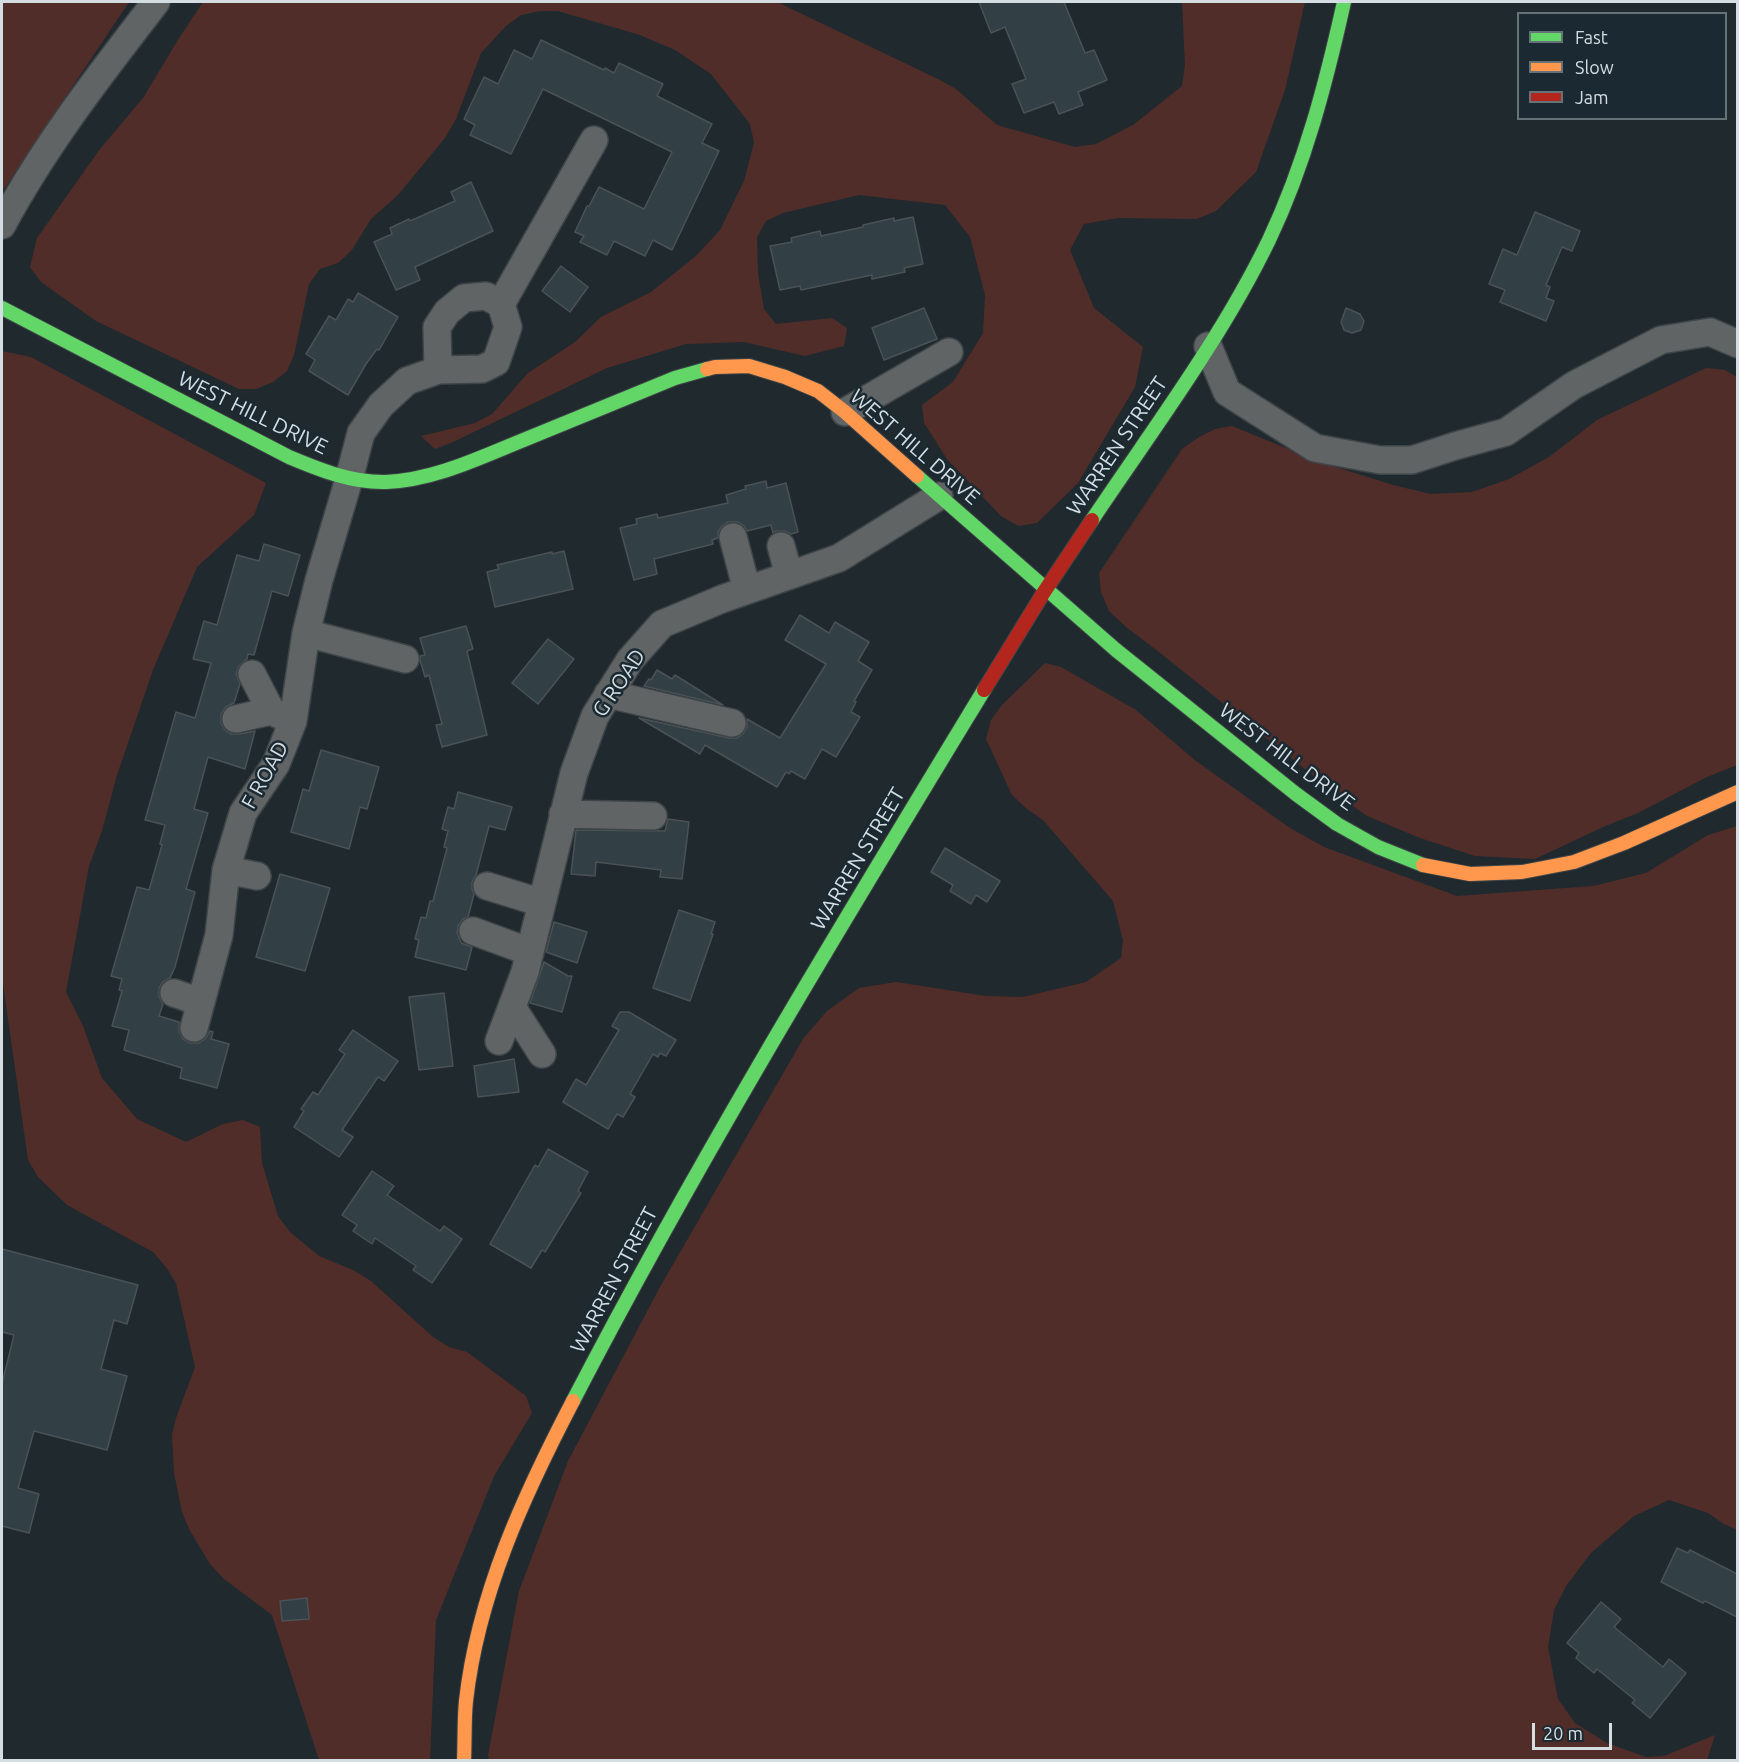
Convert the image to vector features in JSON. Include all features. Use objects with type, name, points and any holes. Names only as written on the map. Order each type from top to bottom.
[{"type":"street","points":[[2,225],[42,156],[86,93],[156,2]]},
{"type":"street","name":"WARREN STREET","points":[[464,1761],[463,1732],[468,1680],[478,1628],[497,1569],[520,1510],[548,1450],[643,1268],[696,1173],[971,712],[1046,590],[1208,346],[1241,292],[1270,235],[1298,170],[1320,104],[1344,2]]},
{"type":"street","points":[[501,304],[594,140]]},
{"type":"street","points":[[486,296],[501,304],[508,327],[496,362],[482,369],[438,370],[436,327],[447,312],[464,298],[486,296]]},
{"type":"street","name":"WEST HILL DRIVE","points":[[2,308],[290,457],[319,470],[349,479],[385,482],[424,477],[455,467],[675,378],[715,367],[749,366],[785,377],[818,391],[845,412],[1125,657],[1312,806],[1337,824],[1378,847],[1422,865],[1470,874],[1522,872],[1574,862],[1624,843],[1737,792]]},
{"type":"street","points":[[1208,346],[1227,392],[1315,448],[1380,460],[1412,460],[1506,432],[1574,385],[1661,340],[1710,332],[1737,344]]},
{"type":"street","points":[[845,412],[949,352]]},
{"type":"street","name":"F ROAD","points":[[194,1028],[200,1002],[229,939],[225,870],[243,813],[276,764],[282,716],[306,633],[310,578],[349,479],[361,433],[381,405],[407,381],[438,370]]},
{"type":"street","name":"G ROAD","points":[[499,1041],[525,972],[573,773],[595,716],[630,660],[663,624],[747,590],[840,558],[939,496]]},
{"type":"street","points":[[733,537],[747,590]]},
{"type":"street","points":[[781,546],[789,575]]},
{"type":"street","points":[[306,633],[405,659]]},
{"type":"street","points":[[252,674],[282,716]]},
{"type":"street","points":[[608,694],[732,723]]},
{"type":"street","points":[[236,719],[282,716]]},
{"type":"street","points":[[563,814],[653,816]]},
{"type":"street","points":[[225,870],[257,876]]},
{"type":"street","points":[[487,886],[542,903]]},
{"type":"street","points":[[473,932],[530,952]]},
{"type":"street","points":[[174,993],[200,1002]]},
{"type":"street","points":[[512,1008],[542,1053]]},
{"type":"shaded area","points":[[2,2],[129,2],[2,192]]},
{"type":"shaded area","points":[[203,2],[777,2],[940,80],[956,89],[997,125],[1075,147],[1096,144],[1133,125],[1182,86],[1185,65],[1182,2],[1305,2],[1285,90],[1256,172],[1216,211],[1197,219],[1118,218],[1084,224],[1070,250],[1094,308],[1143,347],[1135,387],[1078,483],[1037,523],[1018,526],[1001,516],[947,459],[924,423],[922,405],[953,382],[983,333],[985,295],[970,237],[945,205],[859,195],[783,213],[766,221],[757,237],[758,274],[764,309],[776,324],[832,318],[847,328],[844,346],[805,356],[744,342],[686,344],[607,368],[435,449],[421,436],[475,423],[492,414],[528,373],[575,342],[601,317],[651,292],[696,256],[720,230],[744,181],[754,143],[750,124],[711,74],[675,50],[640,35],[558,11],[540,11],[521,15],[506,26],[481,53],[456,119],[445,138],[398,195],[371,219],[352,250],[338,263],[320,269],[309,284],[294,355],[287,371],[273,382],[256,389],[239,389],[96,321],[41,282],[30,267],[37,238],[100,149],[143,98]]},
{"type":"shaded area","points":[[2,351],[31,357],[266,483],[254,515],[197,567],[153,670],[89,866],[66,992],[83,1026],[102,1078],[137,1119],[186,1142],[223,1124],[243,1120],[260,1127],[262,1163],[278,1216],[290,1232],[319,1256],[353,1270],[371,1281],[433,1337],[449,1347],[467,1352],[526,1396],[532,1413],[494,1476],[436,1620],[430,1760],[319,1760],[272,1615],[224,1579],[210,1564],[189,1529],[182,1512],[174,1473],[172,1435],[195,1367],[176,1283],[153,1252],[67,1205],[38,1177],[28,1160],[2,977]]},
{"type":"shaded area","points":[[1706,368],[1725,370],[1737,377],[1737,765],[1535,859],[1475,856],[1420,838],[1367,816],[1336,794],[1126,627],[1109,611],[1101,592],[1099,573],[1182,449],[1215,429],[1232,426],[1320,462],[1393,485],[1431,494],[1472,492],[1509,479],[1549,457],[1597,420]]},
{"type":"shaded area","points":[[1045,663],[1061,667],[1136,710],[1196,761],[1290,828],[1324,847],[1457,896],[1593,886],[1646,873],[1708,835],[1737,826],[1737,1530],[1708,1513],[1669,1500],[1634,1516],[1591,1553],[1566,1586],[1554,1610],[1548,1647],[1558,1699],[1575,1723],[1607,1743],[1646,1757],[1664,1756],[1715,1735],[1707,1760],[489,1760],[488,1755],[519,1591],[568,1461],[660,1287],[803,1039],[827,1011],[859,988],[896,982],[986,996],[1023,997],[1086,982],[1121,958],[1123,940],[1113,901],[1043,820],[1012,795],[986,739],[991,720],[1002,705]]},
{"type":"building","points":[[979,2],[1064,2],[1085,53],[1094,50],[1107,80],[1078,92],[1083,105],[1059,114],[1054,102],[1024,113],[1012,84],[1026,79],[1005,27],[991,33]]},
{"type":"building","points":[[541,40],[604,70],[605,68],[614,73],[619,63],[663,84],[657,96],[712,124],[702,143],[719,151],[672,250],[653,240],[645,256],[614,241],[607,255],[580,242],[584,236],[575,232],[599,187],[644,209],[672,152],[543,89],[511,154],[470,135],[475,125],[464,119],[484,77],[498,84],[514,50],[532,59]]},
{"type":"building","points":[[471,182],[493,231],[415,267],[420,280],[396,290],[374,242],[392,234],[390,228],[455,201],[451,192]]},
{"type":"building","points":[[1535,212],[1580,231],[1572,251],[1562,247],[1546,285],[1550,287],[1546,298],[1554,301],[1546,321],[1500,302],[1505,290],[1489,284],[1503,249],[1517,255]]},
{"type":"building","points":[[913,217],[923,264],[904,268],[905,272],[872,279],[872,275],[801,290],[800,286],[780,290],[770,246],[792,242],[791,238],[820,231],[821,236],[894,218],[894,221]]},
{"type":"building","points":[[561,266],[588,287],[570,312],[542,291]]},
{"type":"building","points":[[358,293],[398,317],[379,350],[377,349],[366,364],[348,395],[309,371],[315,360],[306,354],[329,316],[336,320],[348,299],[353,302]]},
{"type":"building","points":[[924,308],[937,339],[884,360],[872,328]]},
{"type":"building","points":[[1346,308],[1360,314],[1364,321],[1361,330],[1352,333],[1344,330],[1341,322]]},
{"type":"building","points":[[766,481],[767,488],[786,483],[798,532],[791,534],[777,531],[773,533],[771,525],[747,531],[738,522],[728,522],[718,532],[718,538],[712,540],[713,544],[654,559],[657,574],[634,580],[620,528],[637,524],[636,519],[657,514],[658,518],[728,503],[726,495],[746,489],[745,486]]},
{"type":"building","points":[[264,544],[300,555],[288,596],[272,591],[254,655],[248,654],[247,659],[239,666],[236,674],[240,684],[234,703],[226,707],[221,714],[221,723],[231,734],[255,731],[245,769],[208,757],[194,809],[208,813],[186,889],[195,892],[175,967],[170,978],[159,988],[159,997],[163,1004],[159,1016],[179,1022],[179,1031],[183,1039],[190,1043],[199,1043],[210,1031],[213,1032],[211,1039],[229,1044],[217,1088],[180,1078],[182,1068],[124,1050],[129,1030],[112,1026],[122,991],[119,990],[122,979],[111,976],[137,887],[149,890],[162,845],[160,844],[165,825],[145,820],[176,712],[195,718],[211,663],[193,659],[204,621],[217,625],[237,555],[259,561]]},
{"type":"building","points":[[564,551],[573,589],[495,607],[487,572],[499,569],[497,565]]},
{"type":"building","points":[[800,615],[829,633],[835,622],[869,642],[858,661],[872,670],[854,701],[856,702],[851,712],[860,717],[836,757],[822,749],[805,779],[791,771],[789,774],[786,772],[777,787],[705,745],[700,754],[639,718],[729,738],[737,738],[743,734],[747,727],[747,719],[780,738],[826,664],[785,640]]},
{"type":"building","points":[[466,626],[473,649],[467,651],[487,735],[442,747],[436,725],[442,724],[429,675],[425,677],[420,660],[420,656],[425,655],[420,638]]},
{"type":"building","points":[[548,639],[574,659],[538,704],[512,683]]},
{"type":"building","points":[[657,670],[672,679],[675,675],[723,705],[644,686]]},
{"type":"building","points":[[321,750],[379,767],[367,809],[360,807],[349,849],[291,832],[303,789],[309,791]]},
{"type":"building","points":[[458,792],[512,807],[505,830],[489,826],[472,882],[474,894],[468,917],[463,919],[458,926],[457,933],[461,943],[472,947],[466,970],[415,957],[419,940],[415,939],[421,917],[426,918],[430,901],[433,901],[447,848],[444,847],[448,831],[442,829],[448,807],[454,809]]},
{"type":"building","points":[[668,819],[689,822],[682,879],[660,877],[661,870],[596,862],[595,876],[571,874],[576,830],[665,831]]},
{"type":"building","points":[[945,848],[1000,881],[987,902],[976,895],[971,904],[950,891],[953,885],[931,872]]},
{"type":"building","points":[[280,874],[330,888],[305,971],[256,957]]},
{"type":"building","points":[[679,910],[715,922],[690,1001],[653,988]]},
{"type":"building","points":[[554,922],[587,932],[577,963],[546,952]]},
{"type":"building","points":[[544,962],[572,976],[562,1012],[530,1003]]},
{"type":"building","points":[[444,993],[453,1066],[419,1070],[409,997]]},
{"type":"building","points":[[620,1012],[629,1012],[676,1040],[666,1056],[660,1053],[658,1057],[653,1054],[630,1094],[635,1097],[623,1117],[617,1114],[608,1129],[563,1102],[576,1079],[586,1085],[619,1030],[612,1026]]},
{"type":"building","points":[[353,1030],[398,1061],[384,1081],[378,1077],[342,1130],[353,1137],[339,1157],[294,1127],[304,1111],[301,1109],[313,1092],[318,1095],[345,1054],[339,1050]]},
{"type":"building","points":[[514,1059],[519,1092],[478,1097],[474,1066]]},
{"type":"building","points":[[548,1149],[588,1172],[578,1191],[581,1193],[545,1252],[542,1250],[531,1268],[490,1244],[535,1165],[538,1167]]},
{"type":"building","points":[[372,1171],[394,1186],[387,1195],[440,1231],[444,1226],[462,1239],[432,1283],[413,1270],[416,1266],[375,1238],[372,1244],[353,1231],[357,1225],[342,1215]]},
{"type":"building","points":[[2,1249],[138,1285],[127,1324],[114,1320],[101,1369],[127,1376],[107,1450],[34,1431],[18,1488],[39,1494],[29,1533],[2,1526],[2,1384],[14,1335],[2,1332]]},
{"type":"building","points":[[1677,1548],[1688,1553],[1690,1550],[1737,1574],[1737,1617],[1661,1582]]},
{"type":"building","points":[[307,1598],[309,1619],[282,1621],[280,1601]]},
{"type":"building","points":[[1601,1602],[1621,1619],[1614,1627],[1663,1667],[1669,1659],[1686,1673],[1650,1718],[1632,1703],[1635,1700],[1597,1669],[1594,1673],[1576,1658],[1579,1653],[1567,1643]]},
{"type":"traffic: fast","points":[[1092,520],[1208,348],[1230,313],[1269,240],[1304,153],[1330,63],[1344,2]]},
{"type":"traffic: fast","points":[[2,308],[289,457],[336,475],[373,482],[404,480],[440,472],[675,378],[707,369]]},
{"type":"traffic: fast","points":[[917,476],[1116,650],[1296,794],[1337,824],[1378,847],[1423,865]]},
{"type":"traffic: fast","points":[[573,1401],[670,1220],[721,1131],[984,690]]},
{"type":"traffic: slow","points":[[707,369],[749,366],[785,377],[818,391],[917,476]]},
{"type":"traffic: slow","points":[[1423,865],[1470,874],[1522,872],[1574,862],[1624,843],[1738,792]]},
{"type":"traffic: slow","points":[[464,1760],[465,1708],[472,1661],[492,1584],[537,1472],[573,1401]]},
{"type":"traffic: jam","points":[[984,690],[1044,592],[1092,520]]}]
